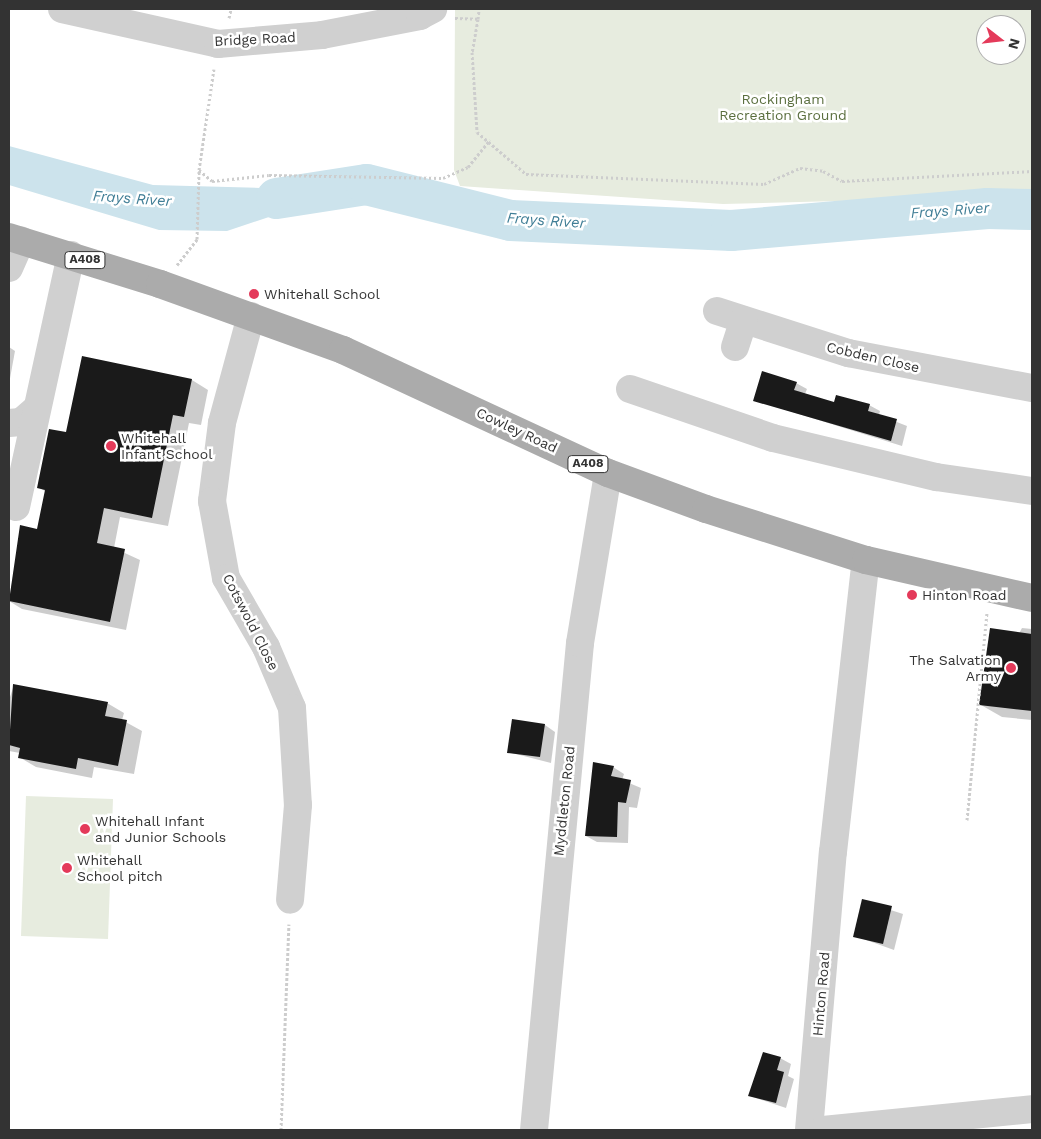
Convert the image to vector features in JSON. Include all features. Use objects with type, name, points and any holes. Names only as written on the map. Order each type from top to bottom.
[{"type":"main road","name":"Cowley Road","points":[[15,239],[71,255],[251,316],[342,350],[608,473],[866,560],[989,591],[1032,598]]},
{"type":"street","name":"Bridge Road","points":[[62,9],[218,44],[322,35],[427,12]]},
{"type":"street","points":[[9,268],[15,239]]},
{"type":"street","points":[[16,507],[71,255]]},
{"type":"street","name":"Cobden Close","points":[[717,311],[848,353],[1032,388]]},
{"type":"street","name":"Cotswold Close","points":[[251,316],[222,423],[212,501],[226,578],[266,647],[292,708],[298,805],[290,900]]},
{"type":"street","points":[[735,347],[744,320]]},
{"type":"street","points":[[630,389],[792,442],[936,477],[1032,491]]},
{"type":"street","points":[[9,422],[22,422],[37,408]]},
{"type":"street","name":"Myddleton Road","points":[[534,1130],[580,643],[608,473]]},
{"type":"street","name":"Hinton Road","points":[[809,1130],[833,852],[866,560]]},
{"type":"street","points":[[823,1130],[1032,1109]]},
{"type":"path","points":[[197,238],[200,170],[218,44],[231,9]]},
{"type":"path","points":[[479,9],[472,52],[477,132],[490,140],[526,174],[764,184],[800,168],[842,180],[1032,172]]},
{"type":"path","points":[[427,12],[478,19]]},
{"type":"path","points":[[200,170],[212,181],[288,175],[443,178],[468,167],[490,140]]},
{"type":"path","points":[[967,820],[989,591]]},
{"type":"path","points":[[281,1130],[290,900]]},
{"type":"green space","name":"Rockingham Recreation Ground","points":[[455,9],[1032,9],[1032,196],[723,204],[460,186],[454,170]]},
{"type":"green space","name":"Whitehall School pitch","points":[[26,796],[113,799],[108,939],[21,936]]},
{"type":"water","points":[[9,146],[153,185],[261,188],[332,179],[330,208],[269,217],[227,231],[159,230],[9,185]]},
{"type":"building","points":[[82,356],[192,379],[184,417],[173,415],[152,518],[104,508],[97,543],[125,549],[110,622],[9,601],[20,525],[37,529],[45,490],[37,488],[49,429],[66,432]]},
{"type":"building","points":[[762,371],[797,382],[794,390],[834,402],[836,395],[870,404],[868,411],[897,419],[891,441],[753,401]]},
{"type":"building","name":"The Salvation Army","points":[[990,628],[1032,634],[1032,711],[979,705]]},
{"type":"building","points":[[13,684],[108,702],[105,716],[127,720],[118,766],[78,758],[76,769],[18,758],[20,748],[9,745]]},
{"type":"building","points":[[512,719],[545,724],[540,757],[507,753]]},
{"type":"building","points":[[593,762],[614,766],[611,776],[631,780],[626,803],[618,802],[617,837],[585,836]]},
{"type":"building","points":[[862,899],[892,906],[883,944],[853,937]]},
{"type":"building","points":[[763,1052],[781,1057],[777,1070],[784,1072],[776,1103],[748,1096]]},
{"type":"waterway","name":"Frays River","points":[[276,198],[366,184],[510,220],[731,230],[987,208],[1032,209]]},
{"type":"place","name":"Whitehall School","points":[[254,294]]},
{"type":"place","name":"Whitehall Infant School","points":[[111,446]]},
{"type":"place","name":"Hinton Road","points":[[912,595]]},
{"type":"place","name":"The Salvation Army","points":[[1011,668]]},
{"type":"place","name":"Whitehall Infant and Junior Schools","points":[[85,829]]},
{"type":"place","name":"Whitehall School pitch","points":[[67,868]]}]
